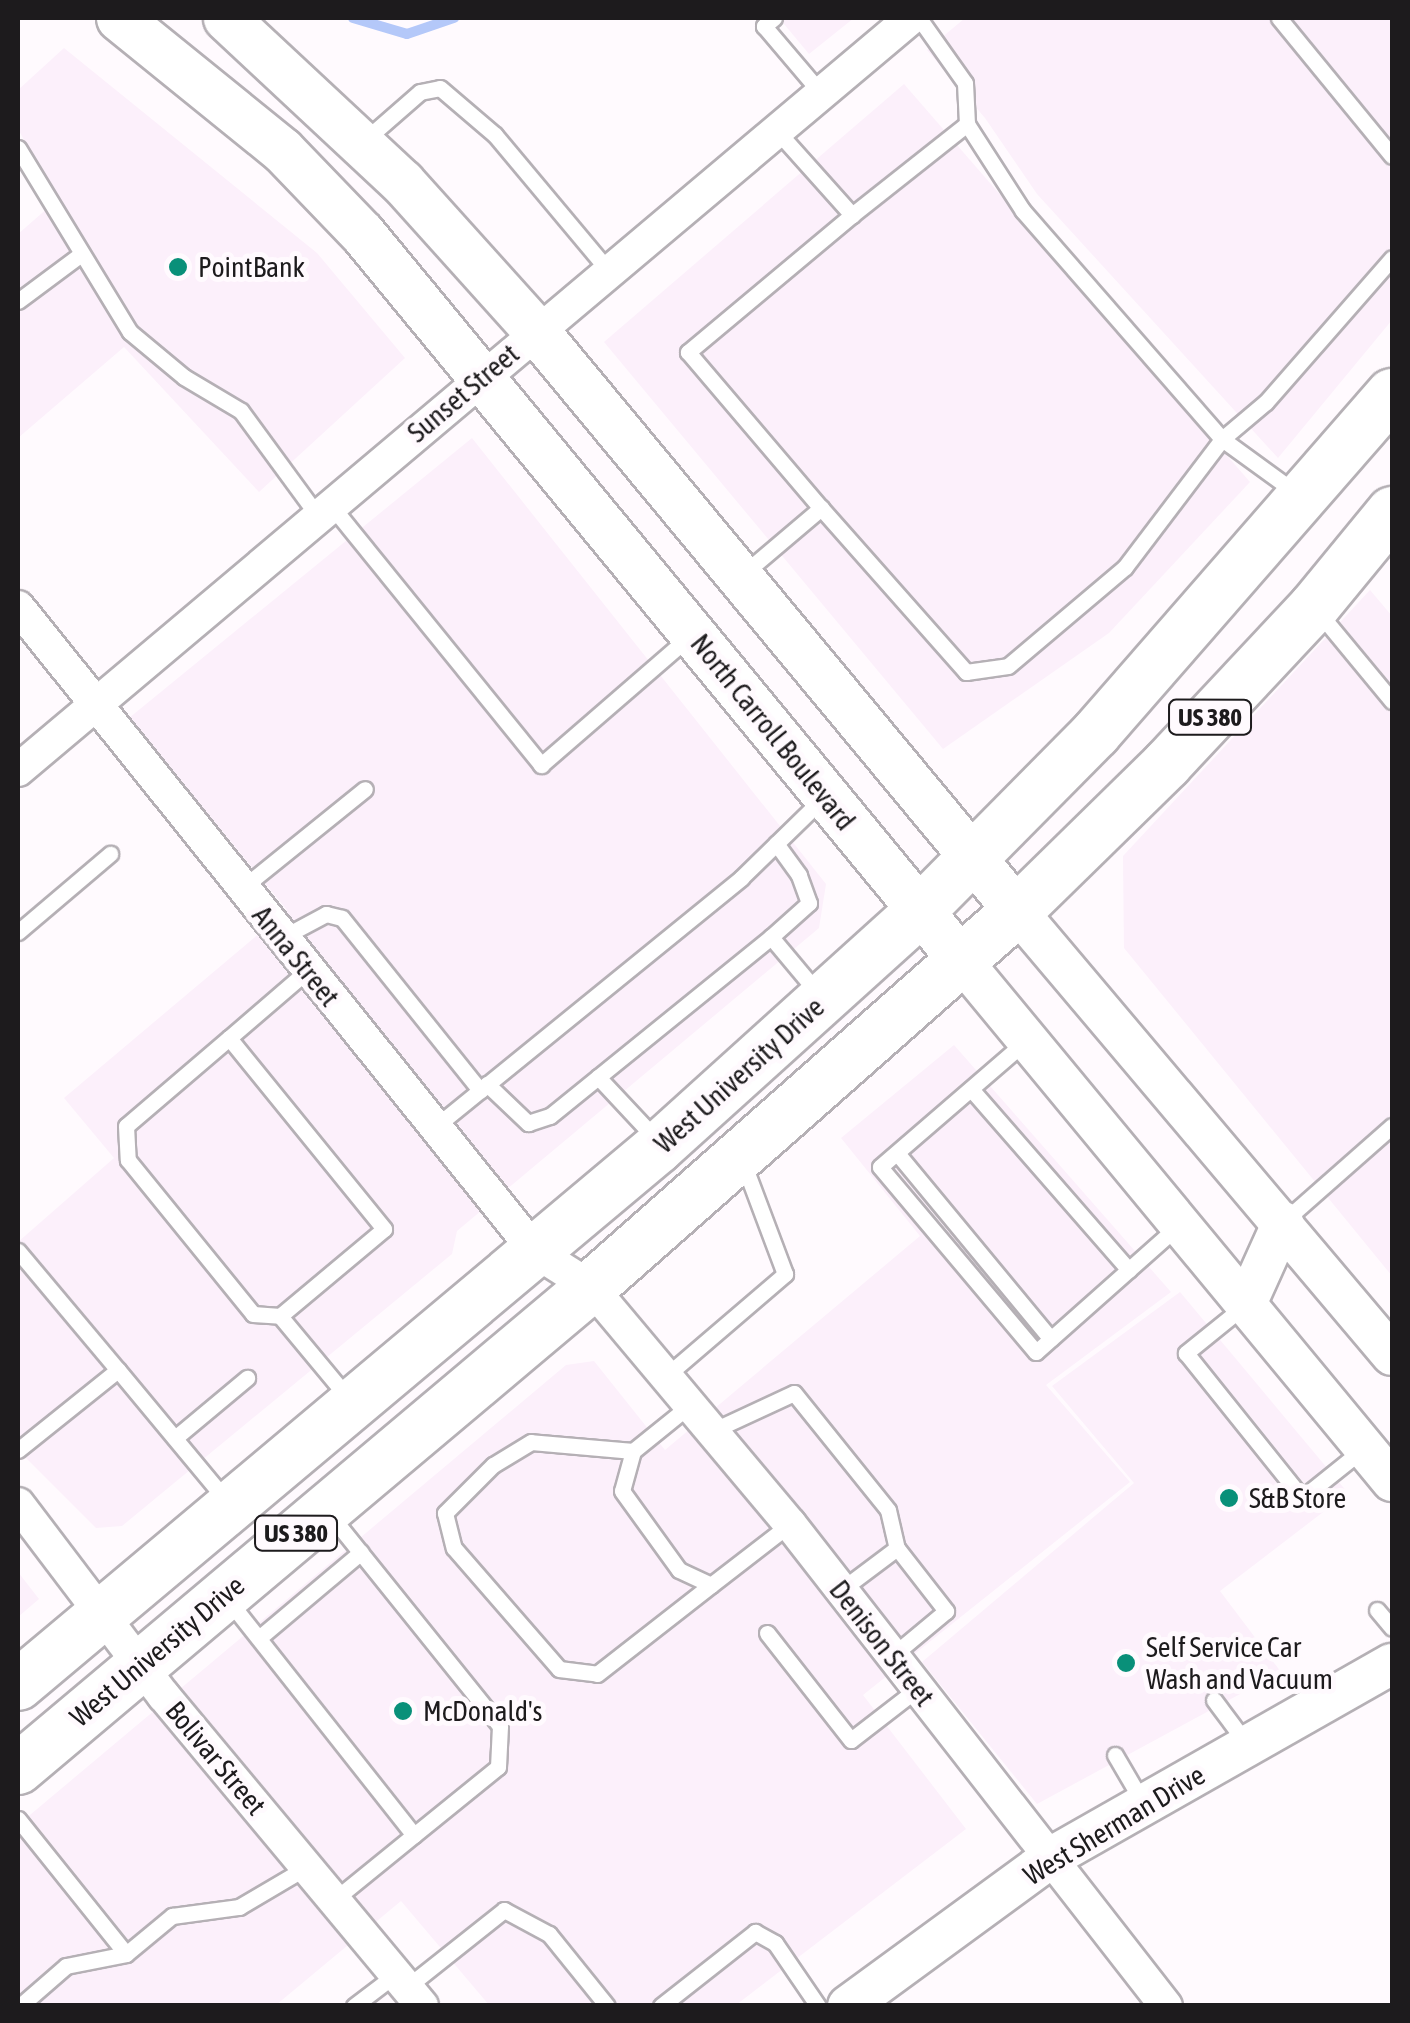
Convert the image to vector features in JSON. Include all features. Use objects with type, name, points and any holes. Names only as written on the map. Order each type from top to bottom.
[{"type":"main road","name":"North Carroll Boulevard","points":[[119,18],[282,150],[362,233],[962,961]]},
{"type":"main road","points":[[226,18],[362,143],[536,331],[1016,911]]},
{"type":"main road","name":"West University Drive","points":[[18,1684],[355,1406],[662,1145],[920,911],[974,859],[1304,501],[1392,394]]},
{"type":"main road","name":"West University Drive","points":[[18,1769],[591,1287],[962,961],[1016,911],[1314,607],[1392,512]]},
{"type":"street","name":"Sunset Street","points":[[18,770],[911,18]]},
{"type":"street","name":"Anna Street","points":[[18,607],[92,706],[536,1252],[591,1287]]},
{"type":"street","points":[[1016,911],[1392,1355]]},
{"type":"street","name":"North Carroll Boulevard","points":[[962,961],[1392,1480]]},
{"type":"street","points":[[1246,1304],[1283,1222]]},
{"type":"street","name":"Denison Street","points":[[591,1287],[790,1524],[1166,2006]]},
{"type":"street","name":"Bolivar Street","points":[[18,1504],[140,1665],[408,1989]]},
{"type":"street","name":"West Sherman Drive","points":[[848,2006],[1050,1858],[1392,1664]]},
{"type":"lane","points":[[774,18],[764,26],[820,92]]},
{"type":"lane","points":[[919,18],[965,84],[967,124],[1023,211],[1222,439],[1282,478],[1304,501]]},
{"type":"lane","points":[[1279,18],[1392,156]]},
{"type":"lane","points":[[362,143],[420,92],[440,88],[494,135],[608,270]]},
{"type":"lane","points":[[967,124],[688,352],[966,672],[1008,666],[1125,567],[1222,439],[1266,402],[1392,258]]},
{"type":"lane","points":[[776,130],[852,215]]},
{"type":"lane","points":[[18,148],[130,332],[184,377],[241,412],[542,765],[692,634]]},
{"type":"lane","points":[[18,301],[80,254]]},
{"type":"lane","points":[[740,577],[822,508]]},
{"type":"lane","points":[[1314,607],[1392,701]]},
{"type":"lane","points":[[241,888],[365,789]]},
{"type":"lane","points":[[435,1127],[776,843],[825,796]]},
{"type":"lane","points":[[281,938],[326,914],[342,918],[436,1036],[484,1087],[528,1123],[550,1116],[808,903],[800,875],[776,843]]},
{"type":"lane","points":[[18,932],[110,854]]},
{"type":"lane","points":[[770,938],[823,999]]},
{"type":"lane","points":[[229,1038],[384,1229],[280,1316],[253,1314],[128,1160],[126,1126],[308,970]]},
{"type":"lane","points":[[1027,1040],[897,1153],[1051,1338],[1179,1224]]},
{"type":"lane","points":[[598,1078],[662,1145]]},
{"type":"lane","points":[[971,1088],[1129,1270]]},
{"type":"lane","points":[[1283,1222],[1392,1126]]},
{"type":"lane","points":[[666,1376],[785,1274],[742,1156]]},
{"type":"lane","points":[[18,1251],[232,1507]]},
{"type":"lane","points":[[1246,1304],[1186,1353],[1302,1498],[1364,1447]]},
{"type":"lane","points":[[280,1316],[355,1406]]},
{"type":"lane","points":[[18,1450],[118,1370]]},
{"type":"lane","points":[[175,1438],[247,1378]]},
{"type":"lane","points":[[712,1431],[794,1394],[888,1510],[897,1548],[946,1611],[892,1656]]},
{"type":"lane","points":[[690,1404],[633,1451],[622,1491],[679,1570],[711,1585]]},
{"type":"lane","points":[[633,1451],[530,1442],[493,1465],[445,1513],[454,1548],[559,1669],[598,1674],[790,1524]]},
{"type":"lane","points":[[325,1508],[500,1726],[498,1767],[334,1900]]},
{"type":"lane","points":[[842,1590],[897,1548]]},
{"type":"lane","points":[[258,1638],[361,1552]]},
{"type":"lane","points":[[224,1594],[414,1835]]},
{"type":"lane","points":[[1378,1610],[1392,1628]]},
{"type":"lane","points":[[767,1633],[851,1740],[917,1689]]},
{"type":"lane","points":[[1214,1700],[1248,1746]]},
{"type":"lane","points":[[1114,1755],[1144,1805]]},
{"type":"lane","points":[[18,1819],[126,1954]]},
{"type":"lane","points":[[20,2006],[66,1966],[126,1954],[172,1916],[239,1907],[307,1867]]},
{"type":"lane","points":[[354,2006],[408,1989],[504,1910],[549,1934],[607,2006]]},
{"type":"lane","points":[[662,2006],[755,1932],[775,1943],[818,2006]]},
{"type":"shaded area","points":[[779,18],[854,18],[809,54]]},
{"type":"shaded area","points":[[965,18],[1392,18],[1392,320],[1278,458],[1037,194],[985,118],[927,50]]},
{"type":"shaded area","points":[[64,48],[317,253],[405,358],[259,492],[124,347],[18,438],[18,234],[57,200],[18,129],[18,90]]},
{"type":"shaded area","points":[[904,84],[1250,482],[1109,633],[943,749],[604,342]]},
{"type":"shaded area","points":[[472,438],[826,884],[819,928],[457,1231],[452,1254],[122,1526],[96,1528],[18,1450],[18,1242],[114,1158],[64,1098],[287,910],[129,718]]},
{"type":"shaded area","points":[[1370,590],[1392,616],[1392,1276],[1124,948],[1123,856]]},
{"type":"shaded area","points":[[954,1045],[1171,1292],[1046,1385],[1130,1482],[863,1695],[966,1829],[736,2005],[489,2005],[401,1901],[276,2005],[18,2005],[18,1825],[566,1365],[594,1361],[665,1450],[920,1236],[841,1138]]},
{"type":"shaded area","points":[[1180,1292],[1348,1493],[1220,1591],[1281,1672],[1037,1804],[922,1662],[1134,1483],[1052,1386]]},
{"type":"shaded area","points":[[18,1572],[39,1599],[18,1617]]},
{"type":"waterway","points":[[353,18],[407,34],[454,18]]},
{"type":"place","name":"PointBank","points":[[178,267]]},
{"type":"place","name":"S&B Store","points":[[1229,1498]]},
{"type":"place","name":"Self Service Car Wash and Vacuum","points":[[1126,1663]]},
{"type":"place","name":"McDonald's","points":[[403,1711]]}]
